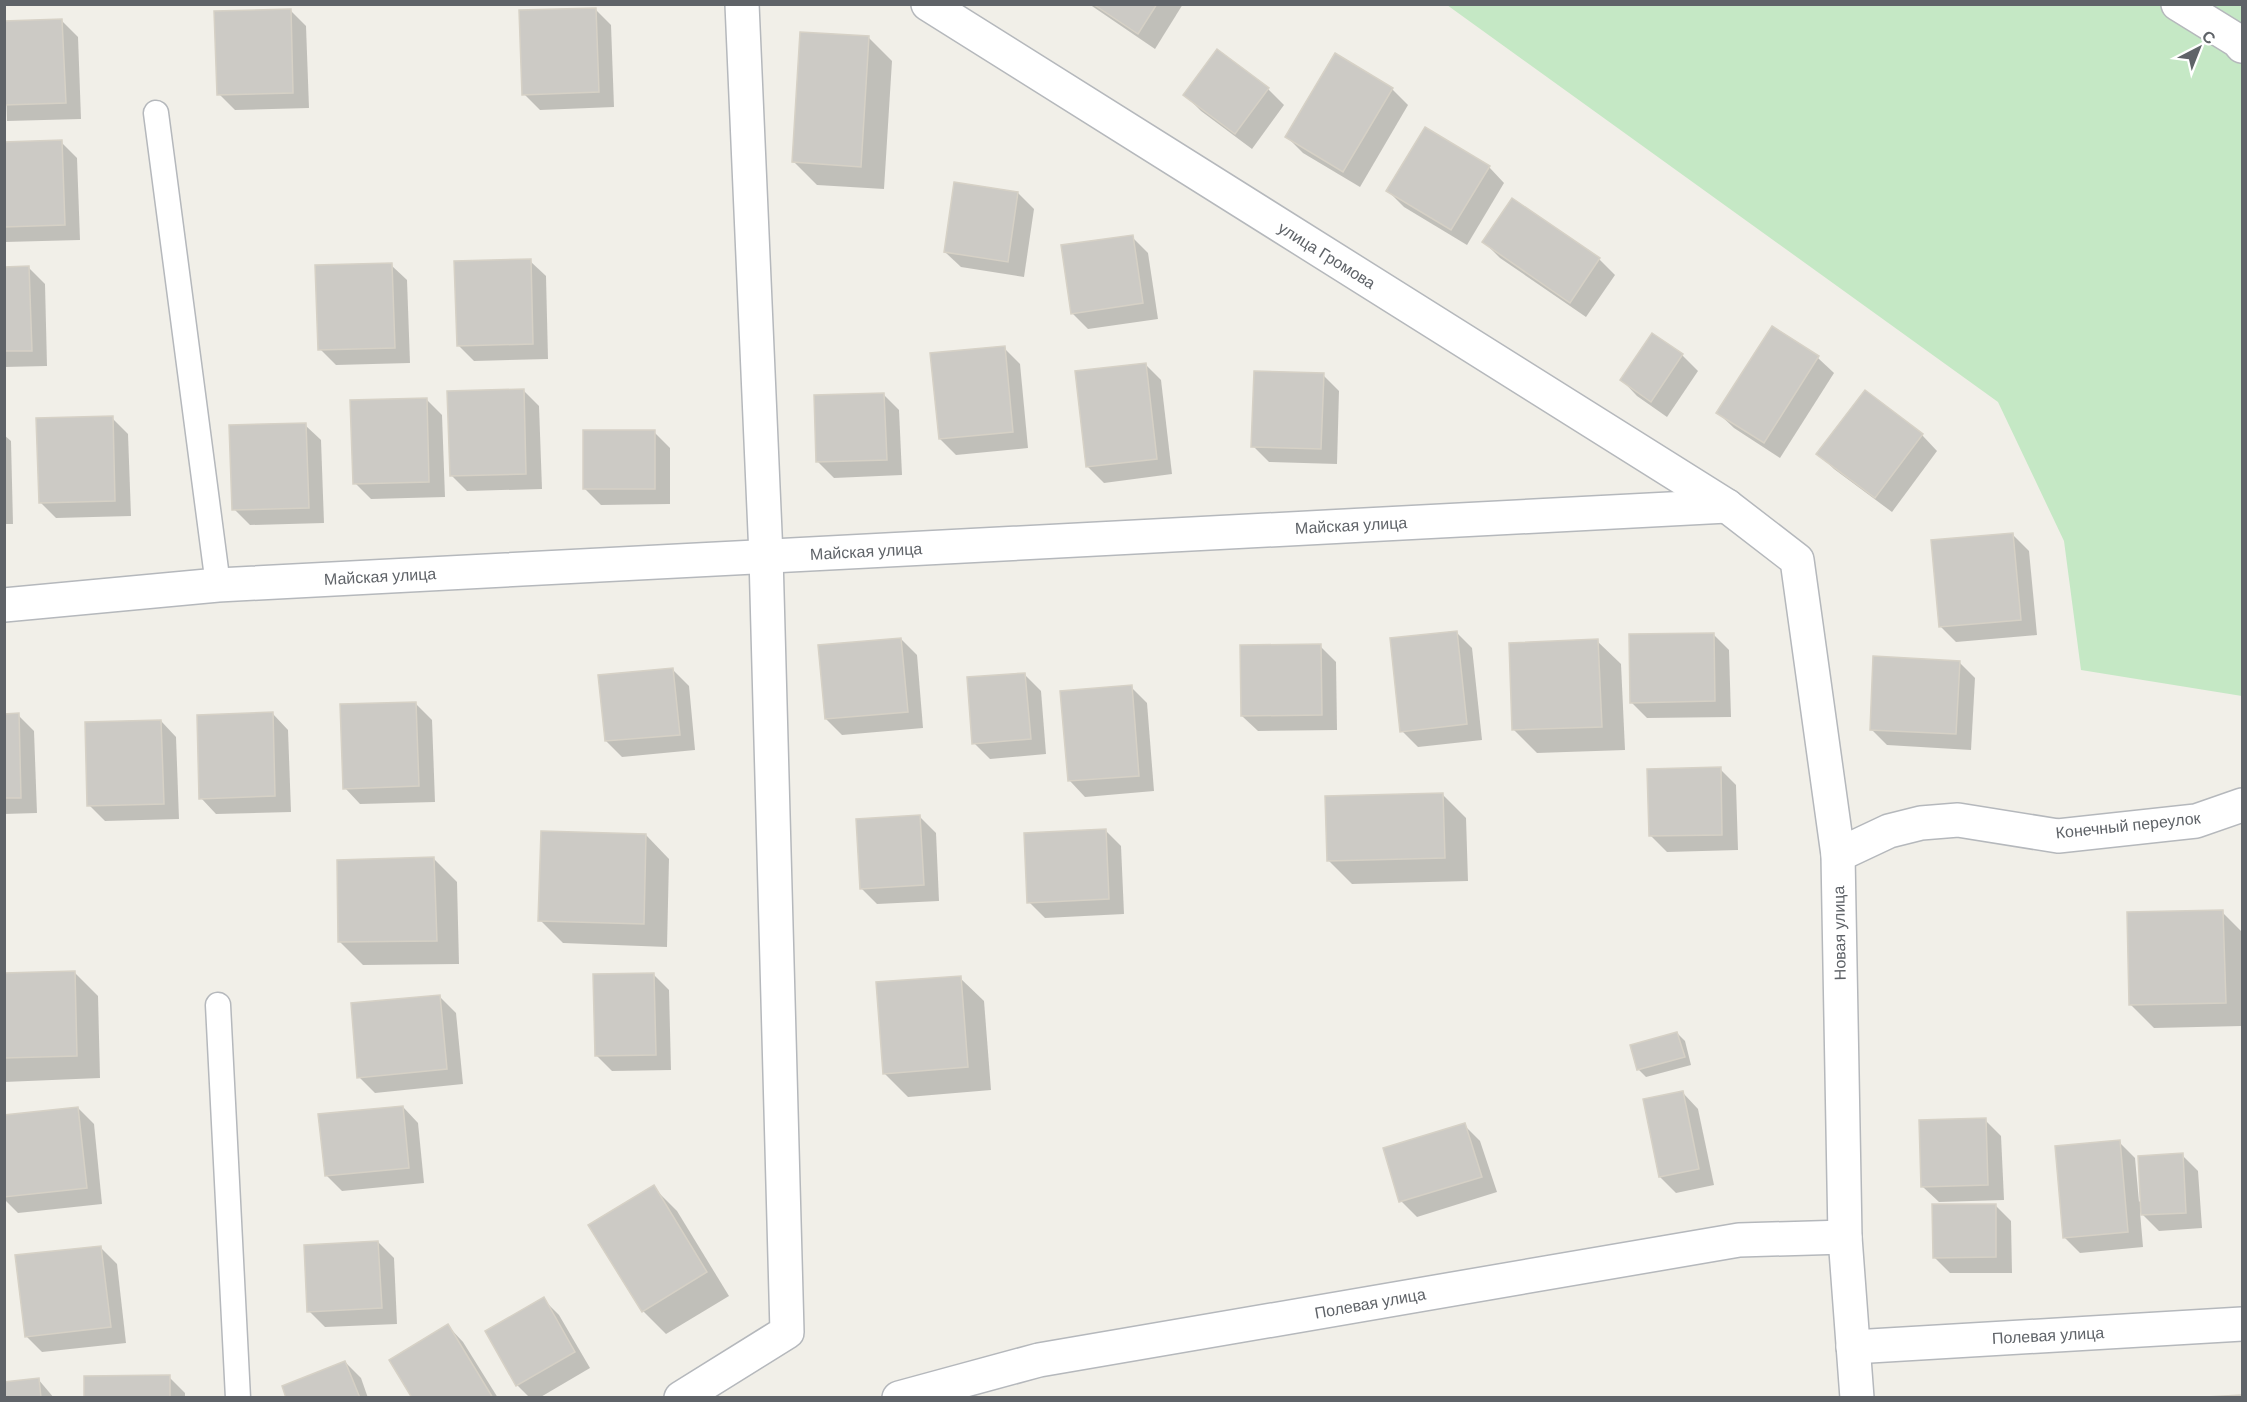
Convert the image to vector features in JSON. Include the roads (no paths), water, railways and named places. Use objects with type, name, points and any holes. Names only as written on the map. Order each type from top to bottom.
[{"type":"street","points":[[681,1398],[787,1332],[766,556],[742,4]]},
{"type":"street","name":"улица Громова","points":[[928,4],[1727,506]]},
{"type":"street","points":[[2178,4],[2238,41],[2242,46]]},
{"type":"street","name":"Майская улица","points":[[4,605],[218,585],[1727,506]]},
{"type":"street","name":"Новая улица","points":[[1727,506],[1797,560],[1838,855],[1845,1237],[1857,1398]]},
{"type":"street","name":"Конечный переулок","points":[[1838,855],[1889,831],[1921,823],[1958,820],[2058,836],[2196,821],[2242,805]]},
{"type":"street","name":"Полевая улица","points":[[899,1398],[1039,1360],[1739,1240],[1845,1237]]},
{"type":"street","name":"Полевая улица","points":[[1853,1347],[2242,1324]]},
{"type":"lane","points":[[156,113],[218,585]]},
{"type":"lane","points":[[218,1005],[238,1398]]}]
